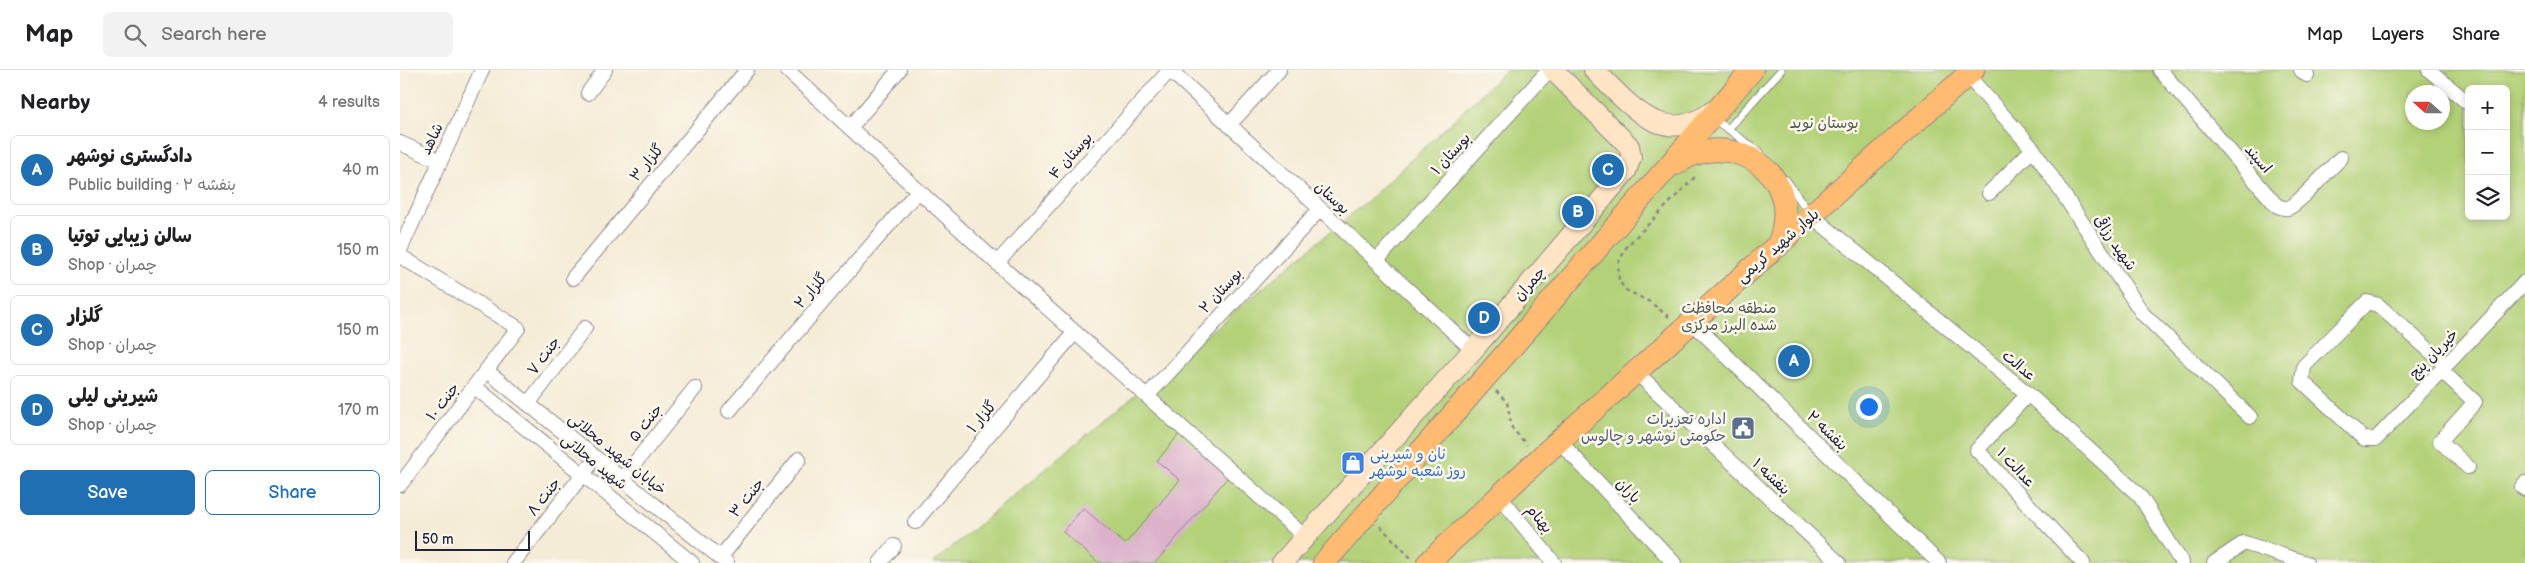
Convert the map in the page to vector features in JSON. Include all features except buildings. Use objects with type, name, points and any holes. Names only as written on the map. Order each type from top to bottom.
[{"type":"main road","points":[[1330,558],[1662,174],[1720,117],[1752,70]]},
{"type":"main road","name":"بلوار شهید کریمی","points":[[1413,563],[1436,556],[1540,458],[1812,216],[1970,72]]},
{"type":"main road","points":[[1662,174],[1680,161],[1700,151],[1722,149],[1743,154],[1762,166],[1776,183],[1784,203],[1785,226],[1778,246]]},
{"type":"street","name":"شاهد","points":[[400,250],[482,70]]},
{"type":"street","points":[[588,93],[605,70]]},
{"type":"street","name":"گلزار ۳","points":[[573,278],[747,70]]},
{"type":"street","points":[[787,70],[917,192],[1305,537]]},
{"type":"street","points":[[850,128],[899,70]]},
{"type":"street","name":"بوستان","points":[[1170,70],[1473,350]]},
{"type":"street","name":"بوستان ۴","points":[[997,263],[1170,70]]},
{"type":"street","points":[[1229,125],[1279,70]]},
{"type":"street","name":"بوستان ۱","points":[[1376,260],[1549,70]]},
{"type":"street","name":"چمران","points":[[1282,563],[1473,350],[1625,174],[1631,161],[1631,150],[1625,140],[1554,70]]},
{"type":"street","points":[[1594,70],[1640,114],[1659,124],[1676,126],[1720,117]]},
{"type":"street","name":"اسپند","points":[[2160,70],[2276,205],[2281,208],[2286,208],[2297,202],[2341,158]]},
{"type":"street","points":[[2429,70],[2465,101]]},
{"type":"street","name":"شهید رزاقی","points":[[1970,72],[2033,149],[2143,314],[2250,417]]},
{"type":"street","points":[[400,142],[440,161]]},
{"type":"street","points":[[1989,193],[2033,149]]},
{"type":"street","name":"گلزار ۲","points":[[729,411],[917,192]]},
{"type":"street","name":"بوستان ۲","points":[[1147,396],[1320,209]]},
{"type":"street","name":"عدالت","points":[[1812,216],[2028,394],[2140,496],[2182,563]]},
{"type":"street","points":[[400,256],[518,328],[487,371]]},
{"type":"street","name":"خیریان پنج","points":[[2443,368],[2378,304],[2367,302],[2304,366],[2302,381],[2364,439],[2376,439],[2525,282]]},
{"type":"street","name":"بنفشه ۲","points":[[1688,326],[1939,563]]},
{"type":"street","name":"جنت ۷","points":[[528,404],[586,328]]},
{"type":"street","name":"گلزار ۱","points":[[915,522],[1075,332]]},
{"type":"street","points":[[2443,368],[2475,402],[2440,441],[2468,467]]},
{"type":"street","name":"جنت ۱۰","points":[[400,485],[487,371]]},
{"type":"street","name":"خیابان شهید محلاتی","points":[[487,371],[724,560]]},
{"type":"street","name":"بنفشه ۱","points":[[1637,373],[1839,563]]},
{"type":"street","name":"شهید محلاتی","points":[[475,387],[583,474],[686,561]]},
{"type":"street","name":"جنت ۵","points":[[622,479],[695,388]]},
{"type":"street","name":"عدالت ۱","points":[[2028,394],[1977,450],[2083,563]]},
{"type":"street","name":"باران","points":[[1559,441],[1674,563]]},
{"type":"street","name":"جنت ۸","points":[[512,563],[596,458]]},
{"type":"street","name":"جنت ۳","points":[[724,560],[799,459]]},
{"type":"street","points":[[2525,483],[2522,487],[2525,490]]},
{"type":"street","name":"بهنام","points":[[1499,496],[1554,563]]},
{"type":"street","points":[[686,561],[699,540]]},
{"type":"street","points":[[2214,563],[2244,544],[2306,563]]},
{"type":"street","points":[[880,563],[894,546]]},
{"type":"lane","points":[[1765,156],[1720,117],[1781,70]]},
{"type":"lane","points":[[1778,170],[1812,216]]},
{"type":"path","points":[[1688,326],[1624,289],[1619,279],[1618,264],[1627,246],[1702,170]]},
{"type":"path","points":[[1483,380],[1507,402],[1512,428],[1540,458]]},
{"type":"green space","name":"منطقه محافظت شده البرز مرکزی","points":[[1507,70],[2525,70],[2525,563],[933,563],[1366,202]]},
{"type":"place","name":"گلزار","points":[[1608,170]]},
{"type":"place","name":"سالن زیبایی توتیا","points":[[1578,212]]},
{"type":"place","name":"شیرینی لیلی","points":[[1484,318]]},
{"type":"place","name":"دادگستری نوشهر","points":[[1794,361]]},
{"type":"place","name":"اداره تعزیرات حکومتی نوشهر و چالوس","points":[[1743,428]]},
{"type":"place","name":"نان و شیرینی روز شعبه نوشهر","points":[[1353,463]]},
{"type":"park label","name":"بوستان نوید","points":[[1824,123]]}]
